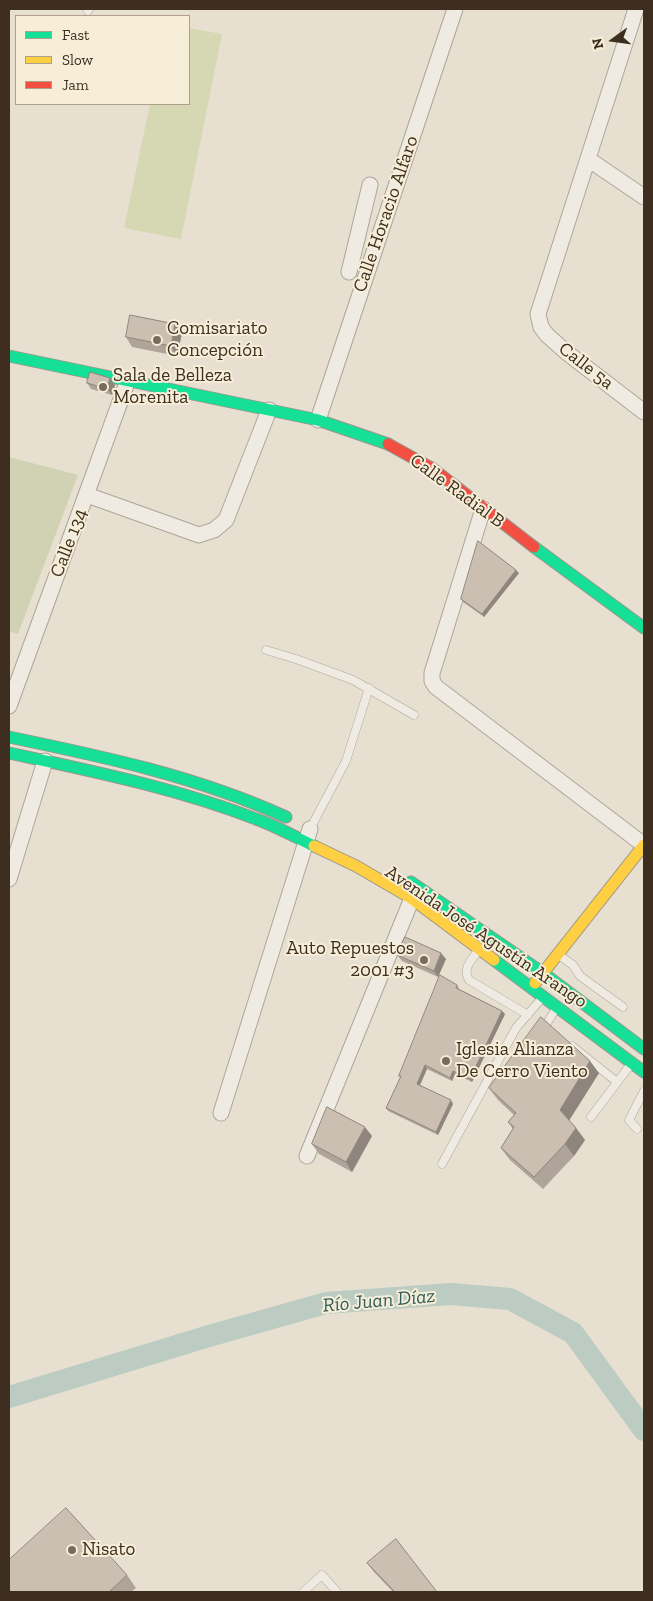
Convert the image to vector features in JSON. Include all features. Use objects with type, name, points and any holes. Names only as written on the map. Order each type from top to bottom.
[{"type":"main road","name":"Calle Radial B","points":[[9,356],[318,420],[386,443],[433,469],[483,509],[644,628]]},
{"type":"main road","name":"Avenida José Agustín Arango","points":[[9,737],[126,762],[195,780],[260,804],[306,830],[356,866],[415,892],[489,935],[644,1049]]},
{"type":"main road","name":"Avenida José Agustín Arango","points":[[9,753],[123,778],[189,796],[258,820],[306,830]]},
{"type":"main road","points":[[532,988],[644,845]]},
{"type":"main road","name":"Avenida José Agustín Arango","points":[[402,877],[415,892],[479,949],[644,1072]]},
{"type":"street","name":"Calle Horacio Alfaro","points":[[318,420],[455,9]]},
{"type":"street","points":[[636,9],[588,159],[644,197]]},
{"type":"street","name":"Calle 5a","points":[[588,159],[538,314],[540,327],[566,352],[644,412]]},
{"type":"street","points":[[349,272],[370,185]]},
{"type":"street","points":[[354,257],[370,261]]},
{"type":"street","name":"Calle 134","points":[[9,706],[128,380]]},
{"type":"street","points":[[87,496],[199,536],[214,530],[226,520],[269,410]]},
{"type":"street","points":[[483,509],[432,673],[432,681],[436,688],[476,719],[644,845]]},
{"type":"street","points":[[9,879],[45,761]]},
{"type":"street","points":[[221,1113],[306,830]]},
{"type":"street","points":[[307,1156],[415,892]]},
{"type":"lane","points":[[266,650],[304,662],[369,688],[414,715]]},
{"type":"lane","points":[[306,830],[346,761],[369,688]]},
{"type":"lane","points":[[489,935],[467,966],[467,976],[469,980],[528,1015]]},
{"type":"lane","points":[[558,954],[573,965],[580,976],[623,1007]]},
{"type":"lane","points":[[577,1022],[600,991]]},
{"type":"lane","points":[[538,1036],[568,992]]},
{"type":"lane","points":[[442,1164],[516,1028],[543,996]]},
{"type":"lane","points":[[546,1024],[553,1030]]},
{"type":"lane","points":[[567,1042],[617,1082]]},
{"type":"lane","points":[[591,1117],[644,1049]]},
{"type":"lane","points":[[637,1129],[629,1120],[644,1091]]},
{"type":"lane","points":[[303,1592],[322,1575],[336,1592]]},
{"type":"green space","points":[[190,28],[222,34],[181,239],[124,228],[150,105],[190,105]]},
{"type":"green space","points":[[9,457],[78,475],[18,634],[9,631]]},
{"type":"building","points":[[130,315],[175,324],[171,346],[126,337]]},
{"type":"building","points":[[90,372],[110,378],[107,389],[87,383]]},
{"type":"building","points":[[478,541],[516,570],[482,614],[461,599]]},
{"type":"building","name":"Auto Repuestos 2001 #3","points":[[405,937],[441,953],[434,971],[397,955]]},
{"type":"building","name":"Iglesia Alianza De Cerro Viento","points":[[440,975],[457,985],[456,988],[502,1011],[470,1079],[453,1071],[450,1078],[425,1065],[417,1084],[451,1100],[436,1132],[386,1108],[401,1076],[399,1076]]},
{"type":"building","points":[[541,1017],[590,1061],[560,1110],[576,1128],[565,1144],[534,1177],[501,1148],[514,1127],[508,1122],[516,1113],[489,1088]]},
{"type":"building","points":[[327,1107],[365,1127],[346,1162],[312,1144]]},
{"type":"building","name":"Nisato","points":[[66,1508],[127,1575],[109,1592],[9,1592],[9,1560]]},
{"type":"building","points":[[396,1539],[437,1592],[395,1592],[367,1563]]},
{"type":"waterway","name":"Río Juan Díaz","points":[[9,1397],[209,1336],[326,1303],[451,1294],[510,1299],[573,1333],[644,1430]]},
{"type":"traffic: fast","points":[[9,356],[318,420],[388,444]]},
{"type":"traffic: fast","points":[[534,547],[644,628]]},
{"type":"traffic: fast","points":[[9,737],[150,769],[218,790],[286,817]]},
{"type":"traffic: fast","points":[[9,753],[134,781],[195,798],[278,828],[314,846]]},
{"type":"traffic: fast","points":[[411,882],[543,973],[644,1049]]},
{"type":"traffic: fast","points":[[494,960],[644,1072]]},
{"type":"traffic: slow","points":[[535,983],[644,845]]},
{"type":"traffic: slow","points":[[314,846],[356,866],[411,898],[494,960]]},
{"type":"traffic: jam","points":[[388,444],[433,469],[534,547]]},
{"type":"place","name":"Comisariato Concepción","points":[[157,340]]},
{"type":"place","name":"Sala de Belleza Morenita","points":[[103,387]]},
{"type":"place","name":"Auto Repuestos 2001 #3","points":[[424,960]]},
{"type":"place","name":"Iglesia Alianza De Cerro Viento","points":[[446,1061]]},
{"type":"place","name":"Nisato","points":[[72,1550]]}]
